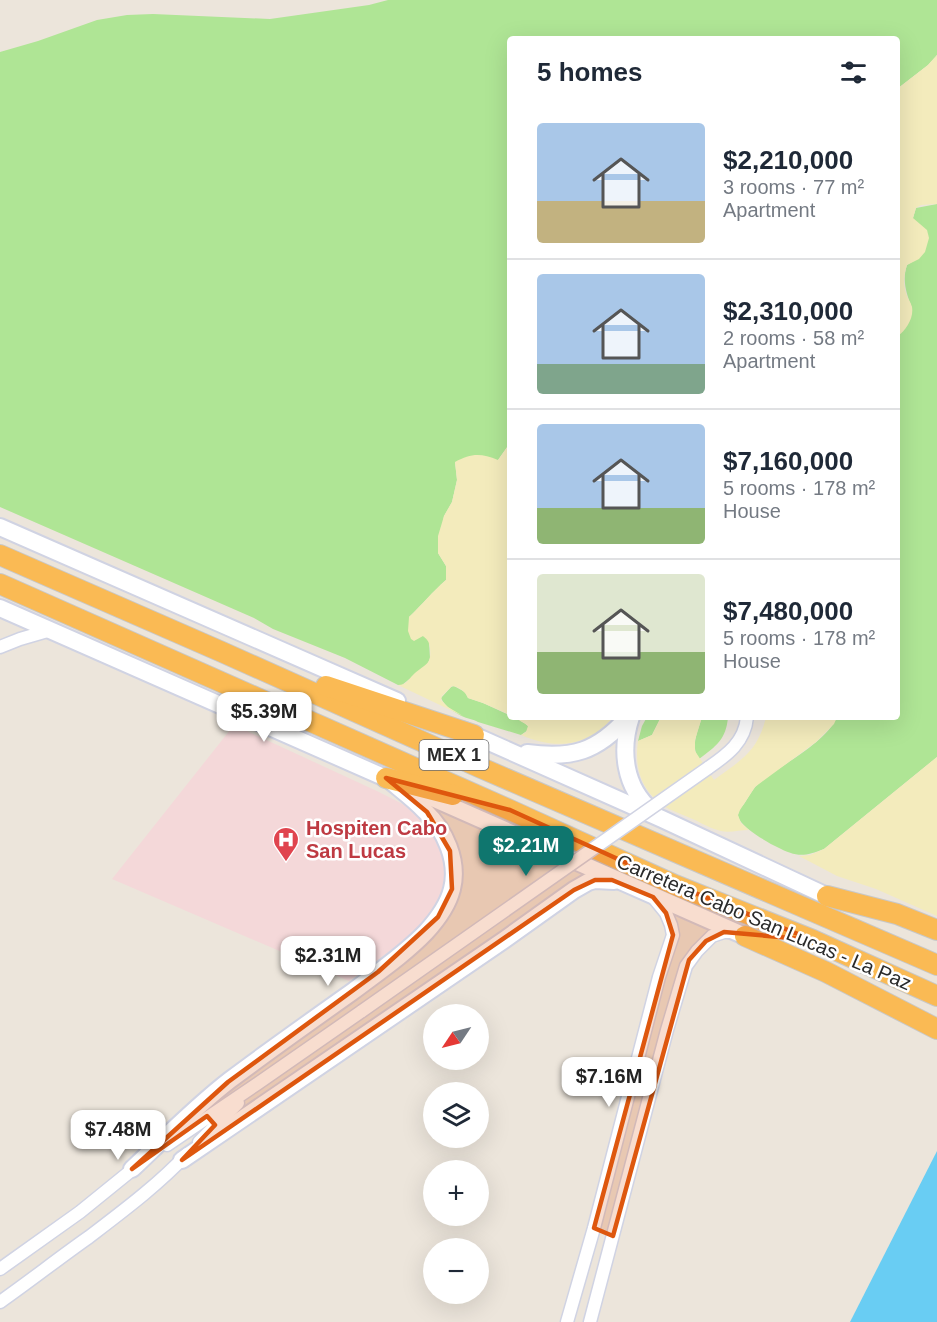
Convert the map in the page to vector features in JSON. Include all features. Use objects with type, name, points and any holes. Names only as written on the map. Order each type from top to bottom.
[{"type":"highway","name":"Carretera Cabo San Lucas - La Paz","points":[[0,555],[479,767],[937,965]]},
{"type":"highway","name":"Carretera Cabo San Lucas - La Paz","points":[[0,584],[675,885],[813,940],[937,996]]},
{"type":"highway","points":[[222,652],[474,735]]},
{"type":"highway","points":[[386,778],[510,810]]},
{"type":"highway","points":[[827,896],[904,950]]},
{"type":"highway","points":[[827,896],[897,914],[937,930]]},
{"type":"highway","points":[[741,934],[813,940]]},
{"type":"highway","points":[[741,934],[826,972],[937,1029]]},
{"type":"main road","points":[[0,527],[474,735],[827,896]]},
{"type":"main road","points":[[0,608],[741,934]]},
{"type":"main road","points":[[505,749],[555,756],[575,753],[602,741],[626,720]]},
{"type":"main road","points":[[629,720],[625,756],[627,771],[639,796],[662,819]]},
{"type":"main road","points":[[132,1169],[228,1082],[378,972],[413,944],[438,917],[452,889],[453,865],[450,851],[438,826],[427,812],[386,778]]},
{"type":"main road","points":[[182,1160],[574,890],[595,880],[626,883]]},
{"type":"street","points":[[0,647],[51,630]]},
{"type":"street","points":[[0,1269],[80,1212],[132,1169],[708,768],[739,742],[746,728],[747,720]]},
{"type":"street","points":[[567,1322],[594,1228],[659,977],[673,935],[666,913],[648,893]]},
{"type":"street","points":[[590,1322],[686,966],[712,936],[724,932],[741,934]]},
{"type":"street","points":[[0,1302],[136,1200],[182,1160],[257,1084]]},
{"type":"street","points":[[594,1228],[613,1236]]},
{"type":"highlighted area","points":[[386,778],[510,810],[675,885],[813,940],[724,932],[706,941],[689,960],[613,1236],[594,1228],[673,935],[666,913],[653,897],[612,880],[595,880],[574,890],[182,1160],[215,1125],[207,1116],[132,1169],[228,1082],[378,972],[438,917],[452,889],[450,851],[427,812]]},
{"type":"shaded area","name":"Hospiten Cabo San Lucas","points":[[234,725],[420,813],[445,850],[450,876],[443,899],[432,915],[398,945],[349,981],[112,879]]},
{"type":"green space","points":[[388,0],[937,0],[937,55],[900,87],[900,36],[507,36],[507,447],[498,460],[455,462],[457,480],[452,502],[444,516],[438,553],[446,566],[446,580],[409,617],[429,641],[430,658],[427,665],[402,685],[0,507],[0,52],[97,20],[127,15],[270,19],[369,5]]},
{"type":"green space","points":[[937,204],[937,757],[824,849],[805,855],[795,854],[761,838],[740,820],[739,811],[753,789],[823,736],[835,720],[900,720],[900,330],[912,308],[906,292],[905,276],[907,265],[915,260],[913,218],[916,208]]},
{"type":"green space","points":[[454,686],[465,692],[468,698],[507,714],[507,720],[520,720],[528,726],[528,730],[521,735],[457,714],[441,698]]},
{"type":"green space","points":[[645,720],[660,720],[652,735],[638,741]]},
{"type":"green space","points":[[701,720],[728,720],[722,737],[699,759],[695,749]]},
{"type":"sand","points":[[937,55],[937,204],[921,205],[916,208],[913,218],[927,230],[929,238],[925,252],[919,259],[907,265],[904,286],[912,307],[912,315],[900,334],[900,87]]},
{"type":"sand","points":[[507,447],[507,714],[468,698],[462,690],[452,686],[441,700],[463,716],[398,685],[407,682],[430,658],[430,646],[423,636],[414,641],[411,639],[408,631],[409,617],[446,580],[446,566],[438,553],[438,536],[444,516],[452,502],[457,480],[455,462],[476,455],[498,460]]},
{"type":"sand","points":[[518,720],[610,720],[593,735],[571,743],[559,744],[546,743],[521,735],[526,732],[528,726]]},
{"type":"sand","points":[[660,720],[701,720],[695,740],[695,751],[714,780],[740,761],[753,747],[765,720],[836,720],[816,742],[755,787],[738,815],[741,823],[749,830],[727,832],[714,829],[669,809],[652,796],[639,771],[637,751],[638,741],[652,735]]},
{"type":"sand","points":[[937,757],[937,916],[876,889],[837,876],[799,856],[810,855],[824,849]]},
{"type":"water","points":[[937,1151],[937,1322],[850,1322]]},
{"type":"place","name":"Hospiten Cabo San Lucas","points":[[286,863]]}]
